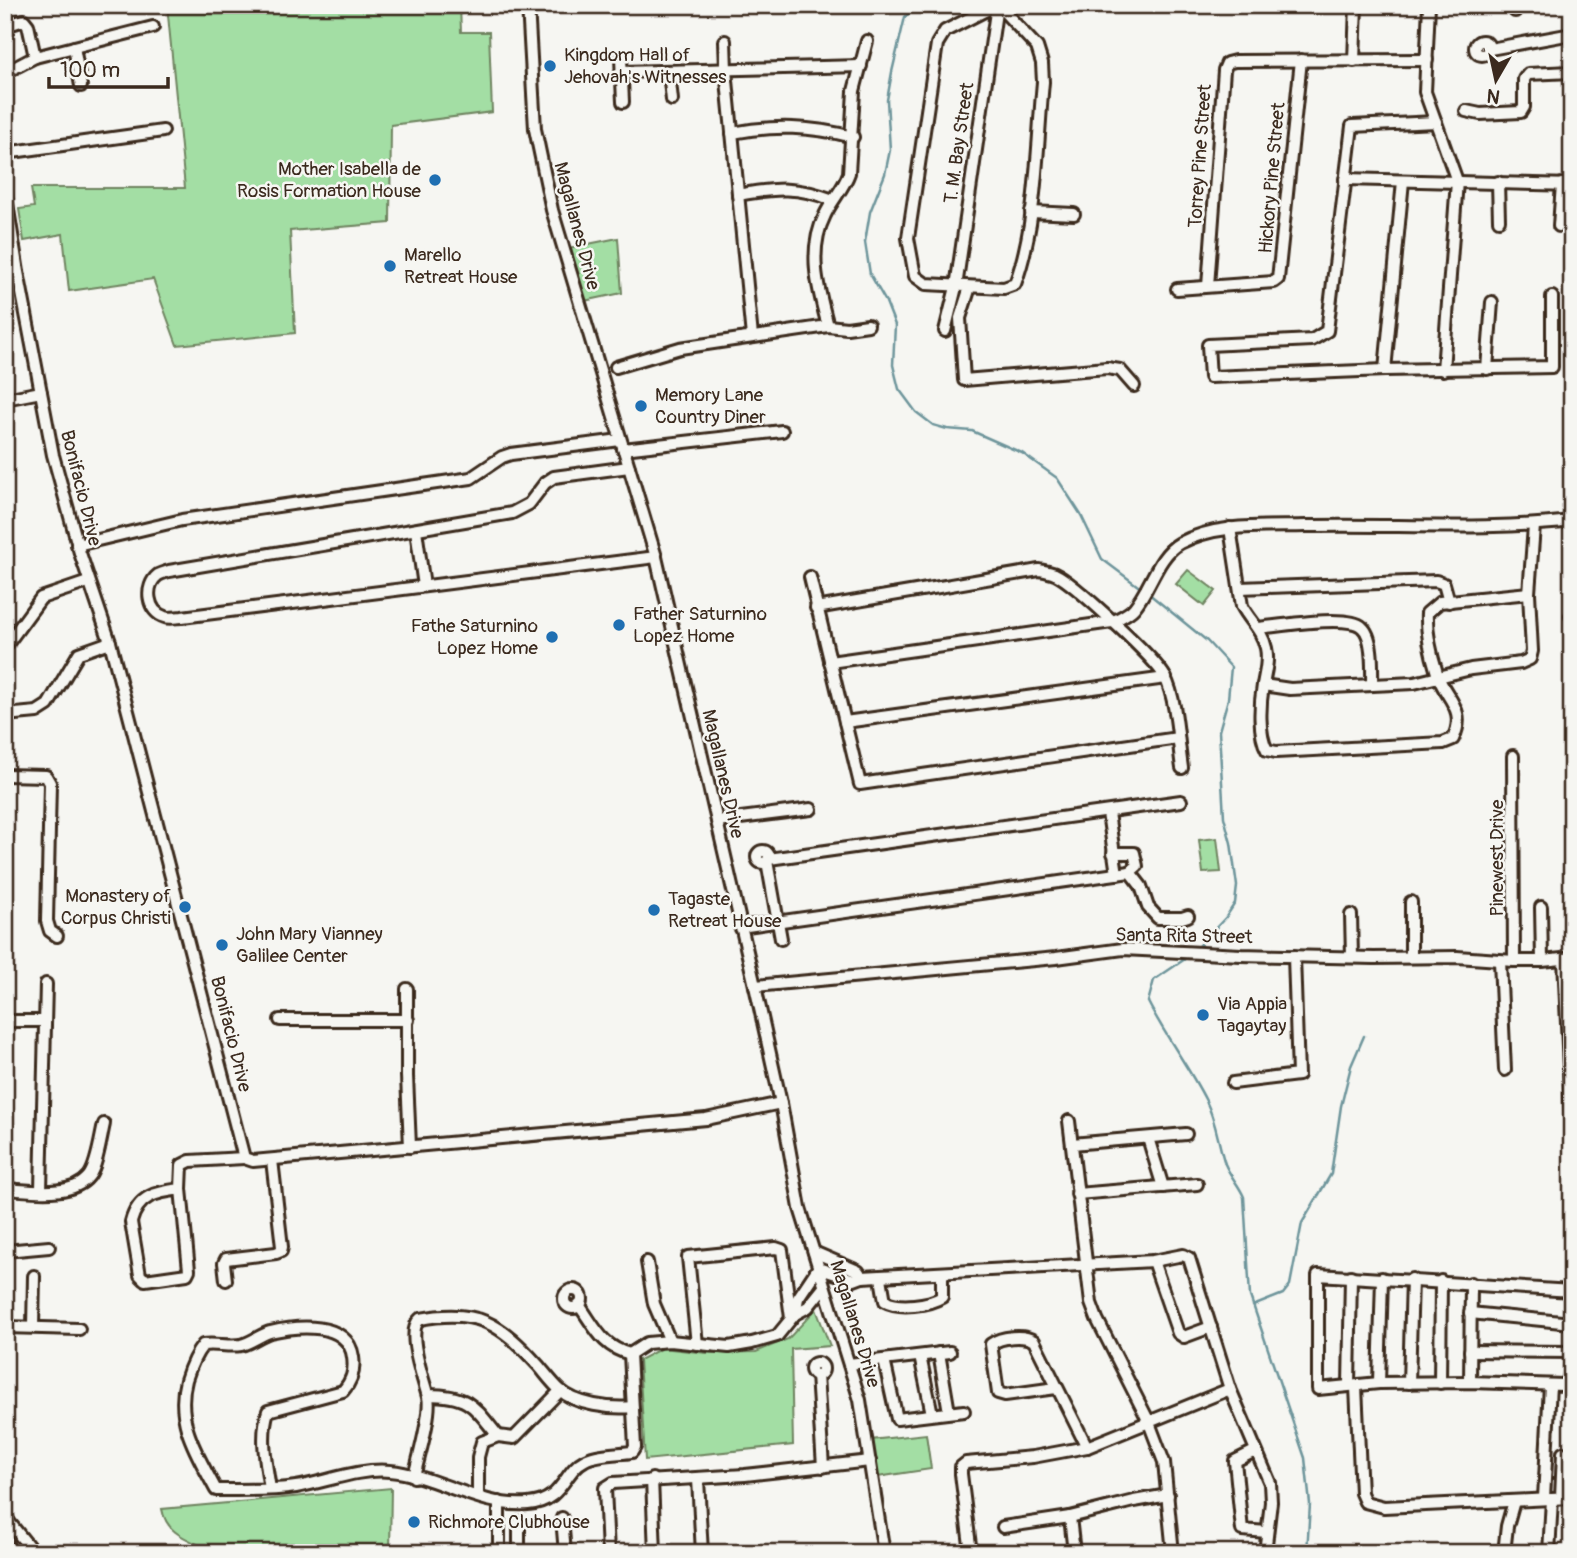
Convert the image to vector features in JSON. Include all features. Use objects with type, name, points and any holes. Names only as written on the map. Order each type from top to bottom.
[{"type":"street","name":"Magallanes Drive","points":[[528,5],[535,129],[554,222],[607,370],[621,445],[656,557],[781,1103],[800,1208],[860,1400],[884,1553]]},
{"type":"street","points":[[997,5],[1037,47],[1042,62],[1043,82],[1031,212],[1020,271],[1015,284],[1004,288],[926,284],[915,276],[908,238],[937,44],[945,31],[997,5]]},
{"type":"street","name":"T. M. Bay Street","points":[[945,331],[956,286],[997,5]]},
{"type":"street","points":[[1245,5],[1291,5]]},
{"type":"street","points":[[1354,61],[1356,5]]},
{"type":"street","points":[[1429,5],[1425,92],[1457,181],[1443,370]]},
{"type":"street","points":[[5,26],[24,20],[29,25],[35,57]]},
{"type":"street","points":[[5,69],[14,68],[35,57],[153,27]]},
{"type":"street","points":[[1490,48],[1572,34]]},
{"type":"street","points":[[726,41],[726,70],[752,337]]},
{"type":"street","points":[[828,326],[816,277],[816,242],[820,227],[849,173],[854,91],[867,41]]},
{"type":"street","points":[[74,47],[81,86]]},
{"type":"street","points":[[621,58],[623,102]]},
{"type":"street","name":"Hickory Pine Street","points":[[1177,289],[1274,282],[1280,274],[1301,60]]},
{"type":"street","name":"Torrey Pine Street","points":[[1209,286],[1227,63],[1427,60]]},
{"type":"street","points":[[621,72],[862,66]]},
{"type":"street","points":[[669,72],[672,100]]},
{"type":"street","points":[[1466,111],[1480,114],[1521,113],[1524,107],[1524,79],[1528,75],[1572,72]]},
{"type":"street","points":[[1436,122],[1352,126],[1327,331],[1312,340],[1208,345],[1210,377],[1552,367],[1552,298]]},
{"type":"street","points":[[732,133],[766,128],[803,127],[853,137]]},
{"type":"street","points":[[5,153],[163,131]]},
{"type":"street","points":[[1345,179],[1567,185],[1559,226]]},
{"type":"street","points":[[1385,370],[1403,181]]},
{"type":"street","points":[[1498,183],[1499,220]]},
{"type":"street","points":[[738,195],[773,188],[800,190],[833,200]]},
{"type":"street","name":"Bonifacio Drive","points":[[5,191],[53,455],[88,582],[110,642],[244,1158]]},
{"type":"street","points":[[1031,212],[1074,214]]},
{"type":"street","points":[[5,281],[19,278]]},
{"type":"street","points":[[970,287],[960,318],[964,380],[1107,368],[1120,370],[1134,386]]},
{"type":"street","points":[[1487,369],[1492,302]]},
{"type":"street","points":[[607,370],[680,348],[828,326],[847,328],[868,325]]},
{"type":"street","points":[[5,399],[41,392]]},
{"type":"street","points":[[77,545],[182,520],[471,478],[502,457],[512,454],[782,431]]},
{"type":"street","points":[[629,467],[554,477],[545,483],[528,504],[512,513],[169,571],[157,576],[148,597],[153,610],[165,618],[182,617],[656,557]]},
{"type":"street","points":[[830,662],[1112,622],[1133,610],[1168,552],[1179,543],[1230,528],[1351,525],[1534,526],[1572,521]]},
{"type":"street","points":[[1263,685],[1290,689],[1414,683],[1437,676],[1521,663],[1530,659],[1532,651],[1529,593],[1534,526]]},
{"type":"street","points":[[1230,528],[1241,606],[1259,628],[1268,660],[1261,716],[1265,746],[1267,750],[1276,752],[1443,743],[1453,739],[1459,717],[1437,676],[1427,612],[1440,602],[1529,593]]},
{"type":"street","points":[[416,530],[424,586]]},
{"type":"street","points":[[816,608],[1039,570],[1053,573],[1066,581],[1112,622],[1156,663],[1166,678],[1171,694],[1182,768]]},
{"type":"street","points":[[810,577],[860,784],[1178,738]]},
{"type":"street","points":[[1240,588],[1436,581],[1444,584],[1449,602]]},
{"type":"street","points":[[5,648],[41,598],[88,582]]},
{"type":"street","points":[[1259,628],[1310,622],[1355,623],[1363,627],[1371,649],[1372,685]]},
{"type":"street","points":[[5,715],[37,712],[48,705],[79,653],[110,642]]},
{"type":"street","points":[[845,722],[1166,678]]},
{"type":"street","name":"Pinewest Drive","points":[[1513,755],[1514,961]]},
{"type":"street","points":[[5,775],[39,774],[46,776],[50,783],[47,922],[50,932],[57,936]]},
{"type":"street","points":[[780,939],[768,860],[1181,801]]},
{"type":"street","points":[[717,821],[811,809]]},
{"type":"street","points":[[1108,813],[1117,874]]},
{"type":"street","points":[[740,927],[1117,874],[1130,872],[1137,866],[1134,853],[1113,853]]},
{"type":"street","points":[[1130,872],[1141,886],[1148,907],[1158,918],[1188,916]]},
{"type":"street","points":[[1410,902],[1411,957]]},
{"type":"street","points":[[1541,906],[1542,961]]},
{"type":"street","points":[[1352,915],[1352,957]]},
{"type":"street","name":"Santa Rita Street","points":[[755,986],[1123,950],[1294,956],[1457,957],[1500,961],[1568,958]]},
{"type":"street","points":[[1233,1083],[1298,1075],[1294,956]]},
{"type":"street","points":[[1568,958],[1572,1134]]},
{"type":"street","points":[[1500,961],[1505,1070]]},
{"type":"street","points":[[41,1190],[46,984]]},
{"type":"street","points":[[407,989],[407,1076],[411,1147]]},
{"type":"street","points":[[280,1020],[408,1020]]},
{"type":"street","points":[[5,1021],[44,1021]]},
{"type":"street","points":[[181,1189],[154,1193],[133,1214],[131,1222],[140,1275],[145,1280],[187,1274],[189,1270],[181,1189],[182,1166],[190,1161],[244,1158],[253,1161],[272,1160],[706,1119],[781,1103]]},
{"type":"street","points":[[1069,1121],[1091,1303],[1148,1420],[1164,1462],[1173,1553]]},
{"type":"street","points":[[5,1189],[68,1189],[79,1184],[89,1177],[104,1124]]},
{"type":"street","points":[[1072,1144],[1186,1134]]},
{"type":"street","points":[[1148,1138],[1163,1187]]},
{"type":"street","points":[[226,1280],[226,1259],[276,1253],[282,1247],[272,1160]]},
{"type":"street","points":[[1077,1194],[1196,1184]]},
{"type":"street","points":[[5,1251],[49,1247]]},
{"type":"street","points":[[697,1344],[688,1257],[776,1248],[782,1250],[793,1317]]},
{"type":"street","points":[[814,1252],[858,1271],[862,1277]]},
{"type":"street","points":[[793,1317],[798,1298],[818,1268],[854,1280],[862,1277],[1153,1261],[1183,1255],[1189,1258],[1230,1389],[1270,1483],[1271,1502],[1265,1553]]},
{"type":"street","points":[[1153,1261],[1178,1333],[1184,1336],[1211,1328]]},
{"type":"street","points":[[648,1262],[654,1304],[670,1341]]},
{"type":"street","points":[[881,1278],[885,1301],[893,1306],[935,1301],[942,1297],[942,1273]]},
{"type":"street","points":[[1470,1351],[1572,1355],[1567,1384],[1379,1383],[1318,1389],[1318,1275],[1572,1291]]},
{"type":"street","points":[[33,1327],[34,1276]]},
{"type":"street","points":[[1351,1276],[1353,1386],[1361,1493],[1365,1502],[1384,1507],[1557,1498]]},
{"type":"street","points":[[1379,1383],[1382,1278]]},
{"type":"street","points":[[1409,1383],[1412,1279]]},
{"type":"street","points":[[1440,1383],[1441,1281]]},
{"type":"street","points":[[1470,1382],[1471,1283]]},
{"type":"street","points":[[579,1305],[607,1345],[618,1351],[631,1354],[648,1343],[670,1341],[729,1347],[777,1336],[793,1317],[808,1307],[824,1287]]},
{"type":"street","points":[[1471,1313],[1572,1323]]},
{"type":"street","points":[[414,1477],[430,1403],[420,1369],[415,1324],[422,1318],[455,1314],[482,1320],[502,1330],[517,1342],[560,1391],[574,1400],[621,1408],[632,1407]]},
{"type":"street","points":[[5,1327],[79,1329]]},
{"type":"street","points":[[270,1489],[264,1427],[268,1411],[343,1391],[354,1373],[353,1353],[343,1338],[330,1330],[291,1329],[268,1333],[244,1344],[203,1345],[191,1364],[182,1401],[186,1431],[216,1490],[270,1489],[293,1488],[382,1471],[414,1477],[499,1502],[528,1504],[547,1500],[582,1461],[632,1452],[635,1447],[631,1354]]},
{"type":"street","points":[[1056,1388],[1006,1395],[998,1393],[991,1344],[997,1339],[1028,1337],[1034,1341],[1087,1447]]},
{"type":"street","points":[[849,1364],[945,1353],[949,1412]]},
{"type":"street","points":[[920,1356],[932,1414]]},
{"type":"street","points":[[884,1360],[897,1419],[964,1411]]},
{"type":"street","points":[[817,1375],[823,1467]]},
{"type":"street","points":[[1550,1385],[1557,1498]]},
{"type":"street","points":[[971,1553],[961,1467],[966,1463],[1033,1457],[1087,1447],[1230,1389]]},
{"type":"street","points":[[478,1496],[479,1450],[482,1442],[498,1436],[514,1438],[560,1391]]},
{"type":"street","points":[[428,1395],[458,1397],[472,1405],[498,1436]]},
{"type":"street","points":[[1255,1451],[1235,1461],[1242,1530],[1267,1532]]},
{"type":"street","points":[[1549,1553],[1563,1453]]},
{"type":"street","points":[[608,1553],[605,1488],[613,1483],[686,1477],[698,1479],[870,1461]]},
{"type":"street","points":[[652,1479],[655,1553]]},
{"type":"street","points":[[698,1479],[702,1553]]},
{"type":"street","points":[[1003,1527],[1070,1517],[1168,1495]]},
{"type":"street","points":[[1504,1553],[1507,1526],[1514,1501]]},
{"type":"street","points":[[499,1502],[499,1553]]},
{"type":"street","points":[[1070,1517],[1074,1553]]},
{"type":"street","points":[[6,1553],[7,1518]]},
{"type":"street","points":[[7,1518],[34,1553]]},
{"type":"street","points":[[562,1518],[565,1553]]},
{"type":"street","points":[[519,1522],[519,1553]]},
{"type":"green space","points":[[167,5],[460,5],[461,32],[489,32],[492,112],[391,125],[390,223],[290,231],[295,333],[177,345],[153,279],[69,291],[63,234],[24,241],[19,209],[34,207],[31,188],[185,188]]},
{"type":"green space","points":[[618,238],[622,293],[584,301],[568,248]]},
{"type":"green space","points":[[1188,570],[1216,591],[1204,606],[1176,584]]},
{"type":"green space","points":[[1217,838],[1221,872],[1203,873],[1199,840]]},
{"type":"green space","points":[[816,1309],[830,1346],[791,1349],[793,1445],[645,1460],[639,1360],[662,1348],[707,1353],[756,1352],[788,1339]]},
{"type":"green space","points":[[926,1434],[931,1469],[877,1477],[871,1440]]},
{"type":"green space","points":[[391,1488],[390,1553],[204,1553],[204,1547],[172,1529],[162,1509]]},
{"type":"waterway","points":[[917,5],[905,17],[892,72],[887,100],[890,150],[885,174],[870,212],[865,242],[870,274],[895,325],[893,365],[899,389],[916,412],[933,425],[972,431],[1022,453],[1057,478],[1081,515],[1102,559],[1142,589]]},
{"type":"waterway","points":[[1148,593],[1207,641],[1231,667],[1228,699],[1219,731],[1224,817],[1237,886],[1235,903],[1226,917],[1197,948]]},
{"type":"waterway","points":[[1188,957],[1154,980],[1148,1002],[1206,1101],[1225,1164],[1244,1197],[1250,1296],[1305,1458],[1310,1504],[1307,1553]]},
{"type":"waterway","points":[[1253,1306],[1283,1294],[1290,1285],[1302,1223],[1331,1174],[1341,1106],[1351,1066],[1364,1036]]},
{"type":"place","name":"Kingdom Hall of Jehovah's Witnesses","points":[[550,66]]},
{"type":"place","name":"Mother Isabella de Rosis Formation House","points":[[435,180]]},
{"type":"place","name":"Marello Retreat House","points":[[390,266]]},
{"type":"place","name":"Memory Lane Country Diner","points":[[641,406]]},
{"type":"place","name":"Father Saturnino Lopez Home","points":[[619,625]]},
{"type":"place","name":"Fathe Saturnino Lopez Home","points":[[552,637]]},
{"type":"place","name":"Monastery of Corpus Christi","points":[[185,907]]},
{"type":"place","name":"Tagaste Retreat House","points":[[654,910]]},
{"type":"place","name":"John Mary Vianney Galilee Center","points":[[222,945]]},
{"type":"place","name":"Via Appia Tagaytay","points":[[1203,1015]]},
{"type":"place","name":"Richmore Clubhouse","points":[[414,1522]]}]
